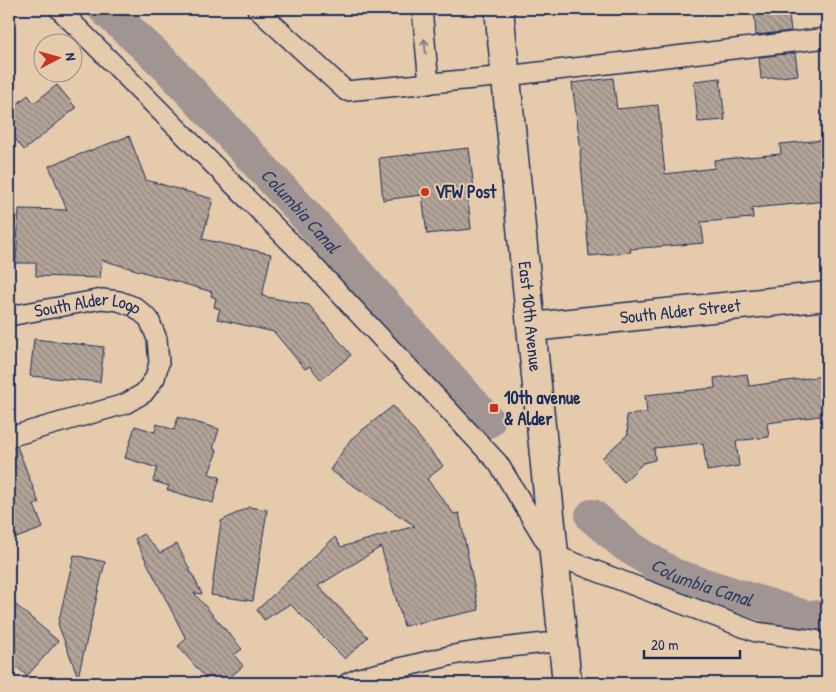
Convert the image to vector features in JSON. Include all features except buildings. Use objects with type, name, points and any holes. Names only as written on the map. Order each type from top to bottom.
[{"type":"main road","name":"East 10th Avenue","points":[[499,9],[567,683]]},
{"type":"main road","name":"South Alder Street","points":[[532,327],[827,296]]},
{"type":"lane","points":[[59,9],[311,263],[498,462],[554,555],[756,632],[827,642]]},
{"type":"lane","points":[[258,9],[346,91],[506,76],[827,38]]},
{"type":"lane","points":[[422,9],[429,84]]},
{"type":"lane","name":"South Alder Loop","points":[[9,316],[102,299],[119,301],[135,307],[148,319],[157,339],[159,363],[155,378],[144,393],[125,404],[9,437]]},
{"type":"lane","points":[[348,683],[359,678],[453,655],[563,641]]},
{"type":"waterway","name":"Columbia Canal","points":[[105,9],[165,64],[301,210],[488,421]]},
{"type":"waterway","name":"Columbia Canal","points":[[592,516],[626,545],[673,575],[805,617],[827,618]]},
{"type":"place","name":"VFW Post","points":[[425,192]]},
{"type":"place","name":"10th avenue & Alder","points":[[494,408]]}]
